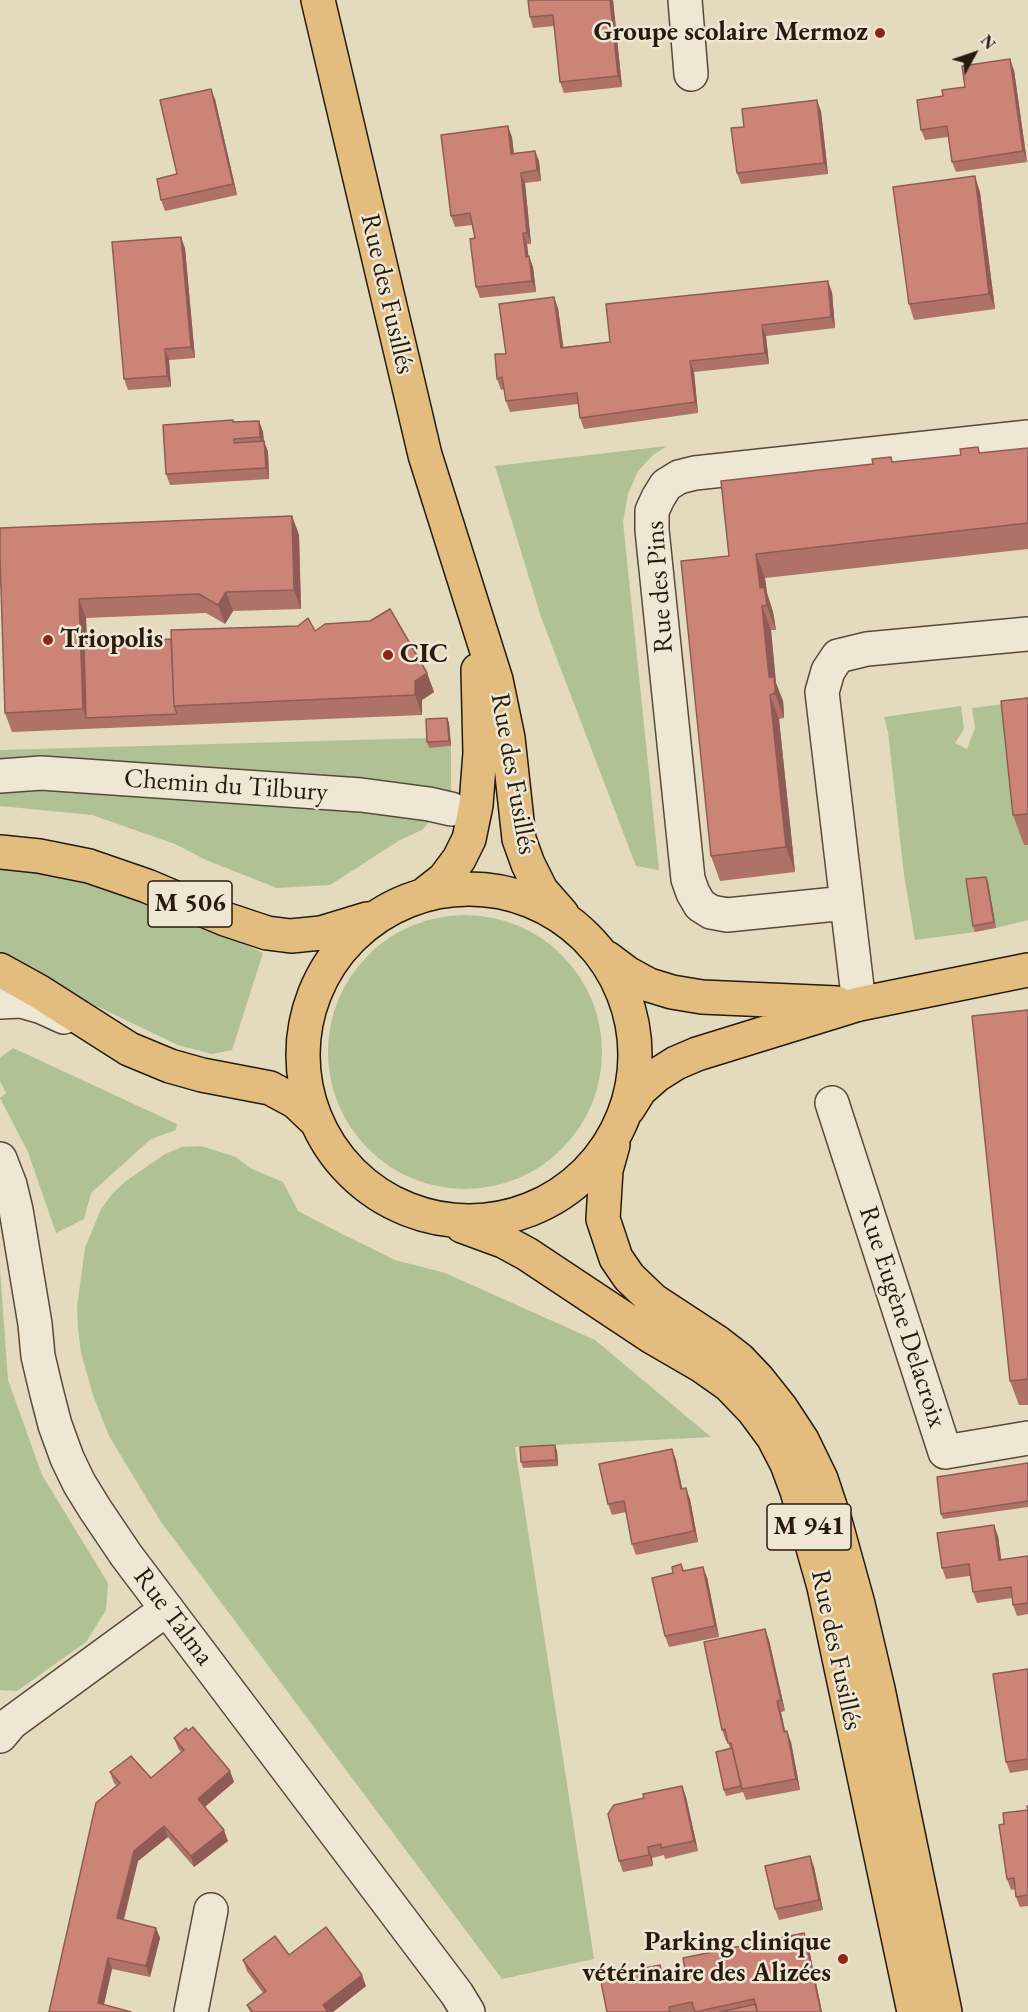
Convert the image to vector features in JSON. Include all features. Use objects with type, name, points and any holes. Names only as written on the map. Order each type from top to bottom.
[{"type":"main road","name":"Rue des Fusillés","points":[[318,0],[415,416],[435,490],[485,639],[496,680],[508,738],[519,839],[541,890],[567,920]]},
{"type":"main road","name":"Rue des Fusillés","points":[[425,894],[444,879],[459,859],[469,839],[476,805],[480,753],[479,679],[466,585]]},
{"type":"main road","name":"M 506","points":[[0,852],[39,856],[89,866],[267,933],[291,936],[321,933],[380,914]]},
{"type":"main road","points":[[859,1004],[702,997],[672,992],[642,981],[602,955],[592,942],[567,920],[538,904],[491,890],[458,889],[425,894],[394,906],[366,924],[342,946],[330,963],[312,1000],[303,1041],[307,1093],[317,1122],[339,1158],[368,1187],[404,1208],[444,1219],[465,1221],[495,1219],[525,1212],[562,1193],[593,1166],[640,1090],[657,1075],[676,1063],[697,1054],[859,1004],[1028,970]]},
{"type":"main road","name":"Rue des Fusillés","points":[[602,955],[626,999],[634,1031],[634,1081],[606,1170],[603,1192],[603,1219],[615,1258],[629,1277],[653,1300],[717,1342],[739,1359],[758,1379],[802,1440],[820,1479],[838,1531],[868,1647],[945,2012]]},
{"type":"main road","points":[[0,970],[38,991],[129,1049],[170,1066],[201,1075],[270,1088],[296,1102],[317,1122]]},
{"type":"main road","name":"Rue des Fusillés","points":[[444,1219],[503,1241],[527,1254],[651,1337],[702,1366],[729,1385],[753,1410],[773,1437],[787,1464],[797,1491],[824,1587],[914,2012]]},
{"type":"street","points":[[685,0],[691,74]]},
{"type":"street","name":"Rue des Pins","points":[[846,903],[727,915],[711,912],[700,905],[693,893],[688,879],[685,852],[651,530],[652,511],[666,485],[679,477],[695,472],[1028,437]]},
{"type":"street","points":[[859,1004],[822,692],[828,671],[838,656],[867,649],[1028,634]]},
{"type":"street","name":"Chemin du Tilbury","points":[[0,776],[42,773],[350,794],[451,809]]},
{"type":"street","points":[[0,1002],[30,1003],[111,1039]]},
{"type":"street","name":"Rue Eugène Delacroix","points":[[832,1103],[945,1452],[1028,1438]]},
{"type":"street","name":"Rue Talma","points":[[1,1161],[16,1210],[35,1324],[38,1356],[55,1425],[67,1458],[95,1509],[167,1609],[457,1994],[468,2012]]},
{"type":"street","points":[[0,1736],[11,1723],[167,1609]]},
{"type":"street","points":[[190,2012],[211,1910]]},
{"type":"green space","points":[[667,446],[653,455],[638,471],[628,494],[623,522],[659,870],[636,866],[541,617],[495,466]]},
{"type":"green space","points":[[1028,701],[1024,845],[1028,845],[1028,920],[996,928],[988,883],[975,932],[915,940],[904,875],[888,732],[884,717],[961,706],[964,729],[955,743],[967,749],[975,728],[972,708]]},
{"type":"green space","points":[[429,738],[430,748],[451,746],[451,809],[431,820],[422,830],[400,840],[330,885],[277,888],[206,860],[175,844],[92,815],[0,806],[0,750]]},
{"type":"green space","points":[[0,865],[40,866],[177,911],[263,953],[232,1050],[212,1054],[178,1045],[0,960]]},
{"type":"green space","points":[[478,915],[518,925],[541,938],[562,955],[579,976],[592,999],[600,1025],[602,1052],[600,1079],[592,1105],[579,1128],[562,1149],[541,1166],[518,1179],[492,1187],[452,1189],[412,1179],[400,1173],[378,1158],[359,1139],[338,1105],[330,1079],[328,1039],[338,999],[344,987],[359,965],[378,946],[412,925],[438,917]]},
{"type":"green space","points":[[13,1048],[177,1124],[176,1130],[151,1139],[91,1193],[84,1219],[56,1233],[28,1152],[0,1098],[6,1093],[0,1081],[0,1058]]},
{"type":"green space","points":[[201,1146],[236,1157],[250,1168],[283,1182],[298,1211],[338,1232],[395,1260],[445,1273],[595,1340],[711,1437],[515,1447],[594,1959],[502,1979],[161,1522],[109,1436],[93,1395],[81,1353],[77,1307],[85,1248],[101,1209],[126,1181],[165,1154],[182,1147]]},
{"type":"green space","points":[[0,1269],[8,1380],[42,1475],[108,1583],[106,1610],[86,1642],[17,1691],[0,1690]]},
{"type":"building","points":[[528,0],[610,0],[618,76],[560,82],[553,15],[530,17]]},
{"type":"building","points":[[1010,59],[1023,151],[952,162],[947,126],[921,130],[917,100],[943,96],[942,90],[965,87],[962,66]]},
{"type":"building","points":[[211,89],[233,184],[161,200],[157,179],[177,174],[160,100]]},
{"type":"building","points":[[817,100],[824,163],[737,173],[731,128],[744,127],[742,109]]},
{"type":"building","points":[[508,126],[511,154],[535,151],[537,170],[521,173],[527,233],[523,233],[532,281],[476,287],[470,239],[475,238],[470,213],[451,216],[441,135]]},
{"type":"building","points":[[975,176],[989,294],[909,304],[893,187]]},
{"type":"building","points":[[181,237],[191,347],[165,349],[167,376],[124,379],[112,242]]},
{"type":"building","points":[[828,281],[831,317],[762,325],[765,353],[690,361],[695,402],[580,418],[577,393],[506,401],[502,377],[497,379],[495,354],[506,354],[499,304],[554,297],[561,348],[610,342],[606,304]]},
{"type":"building","points":[[233,420],[233,422],[259,421],[260,437],[234,439],[234,443],[264,441],[266,468],[166,474],[163,425]]},
{"type":"building","points":[[978,447],[979,453],[1028,448],[1028,523],[756,554],[760,588],[764,587],[767,605],[762,606],[769,677],[774,677],[775,693],[770,695],[786,847],[711,856],[681,561],[729,556],[721,481],[873,464],[872,459],[891,457],[892,462],[961,455],[960,449]]},
{"type":"building","name":"Triopolis","points":[[292,516],[294,590],[226,592],[218,605],[199,594],[79,599],[83,709],[5,713],[0,528]]},
{"type":"building","name":"Triopolis","points":[[390,609],[427,673],[415,681],[415,695],[174,706],[171,630],[298,626],[308,618],[315,631],[325,624],[370,621]]},
{"type":"building","name":"Triopolis","points":[[171,639],[174,706],[177,714],[86,718],[84,644]]},
{"type":"building","points":[[1028,698],[1028,814],[1013,815],[1001,701]]},
{"type":"building","points":[[447,718],[449,741],[427,742],[426,719]]},
{"type":"building","points":[[986,877],[994,922],[973,926],[966,879]]},
{"type":"building","points":[[1028,1010],[1028,1379],[1010,1381],[972,1016]]},
{"type":"building","points":[[555,1445],[556,1460],[521,1462],[520,1447]]},
{"type":"building","points":[[672,1449],[681,1489],[686,1488],[694,1531],[632,1544],[624,1501],[608,1504],[599,1464]]},
{"type":"building","points":[[1028,1463],[1028,1501],[941,1514],[937,1477]]},
{"type":"building","points":[[994,1525],[999,1560],[1028,1556],[1028,1603],[1013,1605],[1011,1587],[973,1592],[969,1564],[942,1568],[937,1533]]},
{"type":"building","points":[[681,1564],[683,1571],[703,1567],[715,1626],[665,1636],[652,1578],[673,1573],[672,1567]]},
{"type":"building","points":[[765,1629],[781,1700],[777,1701],[784,1732],[787,1731],[796,1779],[742,1789],[731,1743],[728,1743],[725,1729],[722,1730],[704,1642]]},
{"type":"building","points":[[1028,1669],[1028,1759],[1006,1762],[993,1674]]},
{"type":"building","points":[[193,1727],[230,1771],[198,1799],[224,1830],[191,1856],[164,1826],[134,1851],[117,1918],[156,1928],[146,1966],[108,1958],[98,2003],[131,2012],[49,2012],[96,1803],[120,1783],[110,1772],[131,1756],[151,1778],[184,1750],[174,1738],[186,1728],[188,1731]]},
{"type":"building","points":[[732,1748],[741,1786],[724,1790],[716,1752]]},
{"type":"building","points":[[682,1786],[694,1841],[661,1848],[661,1844],[648,1847],[649,1855],[619,1861],[608,1814],[614,1805],[644,1798],[643,1794]]},
{"type":"building","points":[[1028,1810],[1028,1895],[1016,1897],[1014,1878],[1007,1879],[999,1825],[1004,1824],[1003,1813]]},
{"type":"building","points":[[810,1856],[819,1900],[775,1909],[765,1866]]},
{"type":"building","points":[[326,1927],[362,1975],[323,2005],[328,2012],[253,2012],[247,2005],[266,1991],[243,1960],[275,1936],[289,1955]]},
{"type":"building","points":[[804,1933],[821,2012],[757,2012],[754,1999],[695,2012],[692,2002],[669,2007],[670,2012],[607,2012],[600,1977],[660,1965],[662,1974],[685,1969],[683,1958]]},
{"type":"building","points":[[756,2004],[757,2012],[720,2012]]},
{"type":"place","name":"Groupe scolaire Mermoz","points":[[880,33]]},
{"type":"place","name":"Triopolis","points":[[48,640]]},
{"type":"place","name":"CIC","points":[[388,655]]},
{"type":"place","name":"Parking clinique vétérinaire des Alizées","points":[[843,1959]]}]
